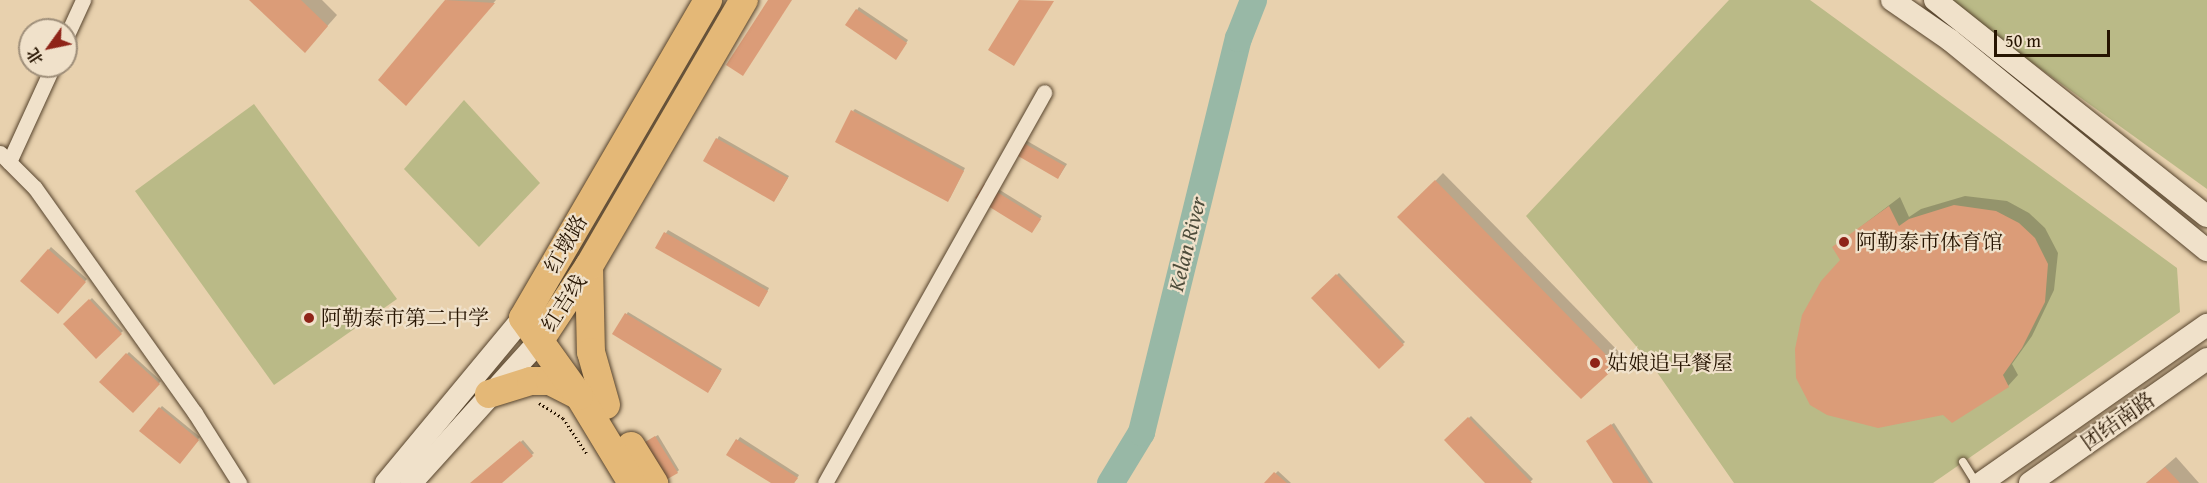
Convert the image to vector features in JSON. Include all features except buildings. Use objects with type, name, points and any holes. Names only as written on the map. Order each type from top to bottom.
[{"type":"highway","name":"红墩路","points":[[537,320],[708,0]]},
{"type":"highway","name":"红墩路","points":[[589,266],[744,0]]},
{"type":"highway","name":"红吉线","points":[[537,320],[589,266]]},
{"type":"highway","points":[[589,266],[591,352],[606,405]]},
{"type":"highway","points":[[537,320],[579,396],[632,483]]},
{"type":"highway","points":[[537,320],[606,405],[654,483]]},
{"type":"highway","points":[[489,394],[531,381],[550,381],[579,396]]},
{"type":"main road","points":[[1892,0],[1950,40],[2207,250]]},
{"type":"main road","points":[[1935,0],[2207,216]]},
{"type":"main road","points":[[411,483],[489,394],[537,320]]},
{"type":"main road","points":[[386,483],[537,320]]},
{"type":"main road","points":[[1982,483],[2207,325]]},
{"type":"main road","name":"团结南路","points":[[2030,483],[2207,359]]},
{"type":"street","points":[[75,18],[83,0]]},
{"type":"street","points":[[47,78],[4,157],[35,188],[195,413],[239,483]]},
{"type":"street","points":[[825,483],[1044,92]]},
{"type":"lane","points":[[1963,462],[1976,483]]},
{"type":"path","points":[[530,397],[563,418],[588,455]]},
{"type":"green space","name":"阿勒泰市体育馆","points":[[1729,0],[1810,0],[2177,268],[2180,312],[1933,483],[1734,483],[1652,365],[1526,216]]},
{"type":"green space","points":[[1945,0],[2207,0],[2207,189]]},
{"type":"green space","points":[[464,100],[540,183],[479,247],[404,169]]},
{"type":"green space","points":[[254,104],[397,299],[274,385],[135,191]]},
{"type":"waterway","name":"Kelan River","points":[[1110,483],[1141,432],[1238,38],[1253,0]]},
{"type":"place","name":"阿勒泰市体育馆","points":[[1844,242]]},
{"type":"place","name":"阿勒泰市第二中学","points":[[309,318]]},
{"type":"place","name":"姑娘追早餐屋","points":[[1595,363]]}]
